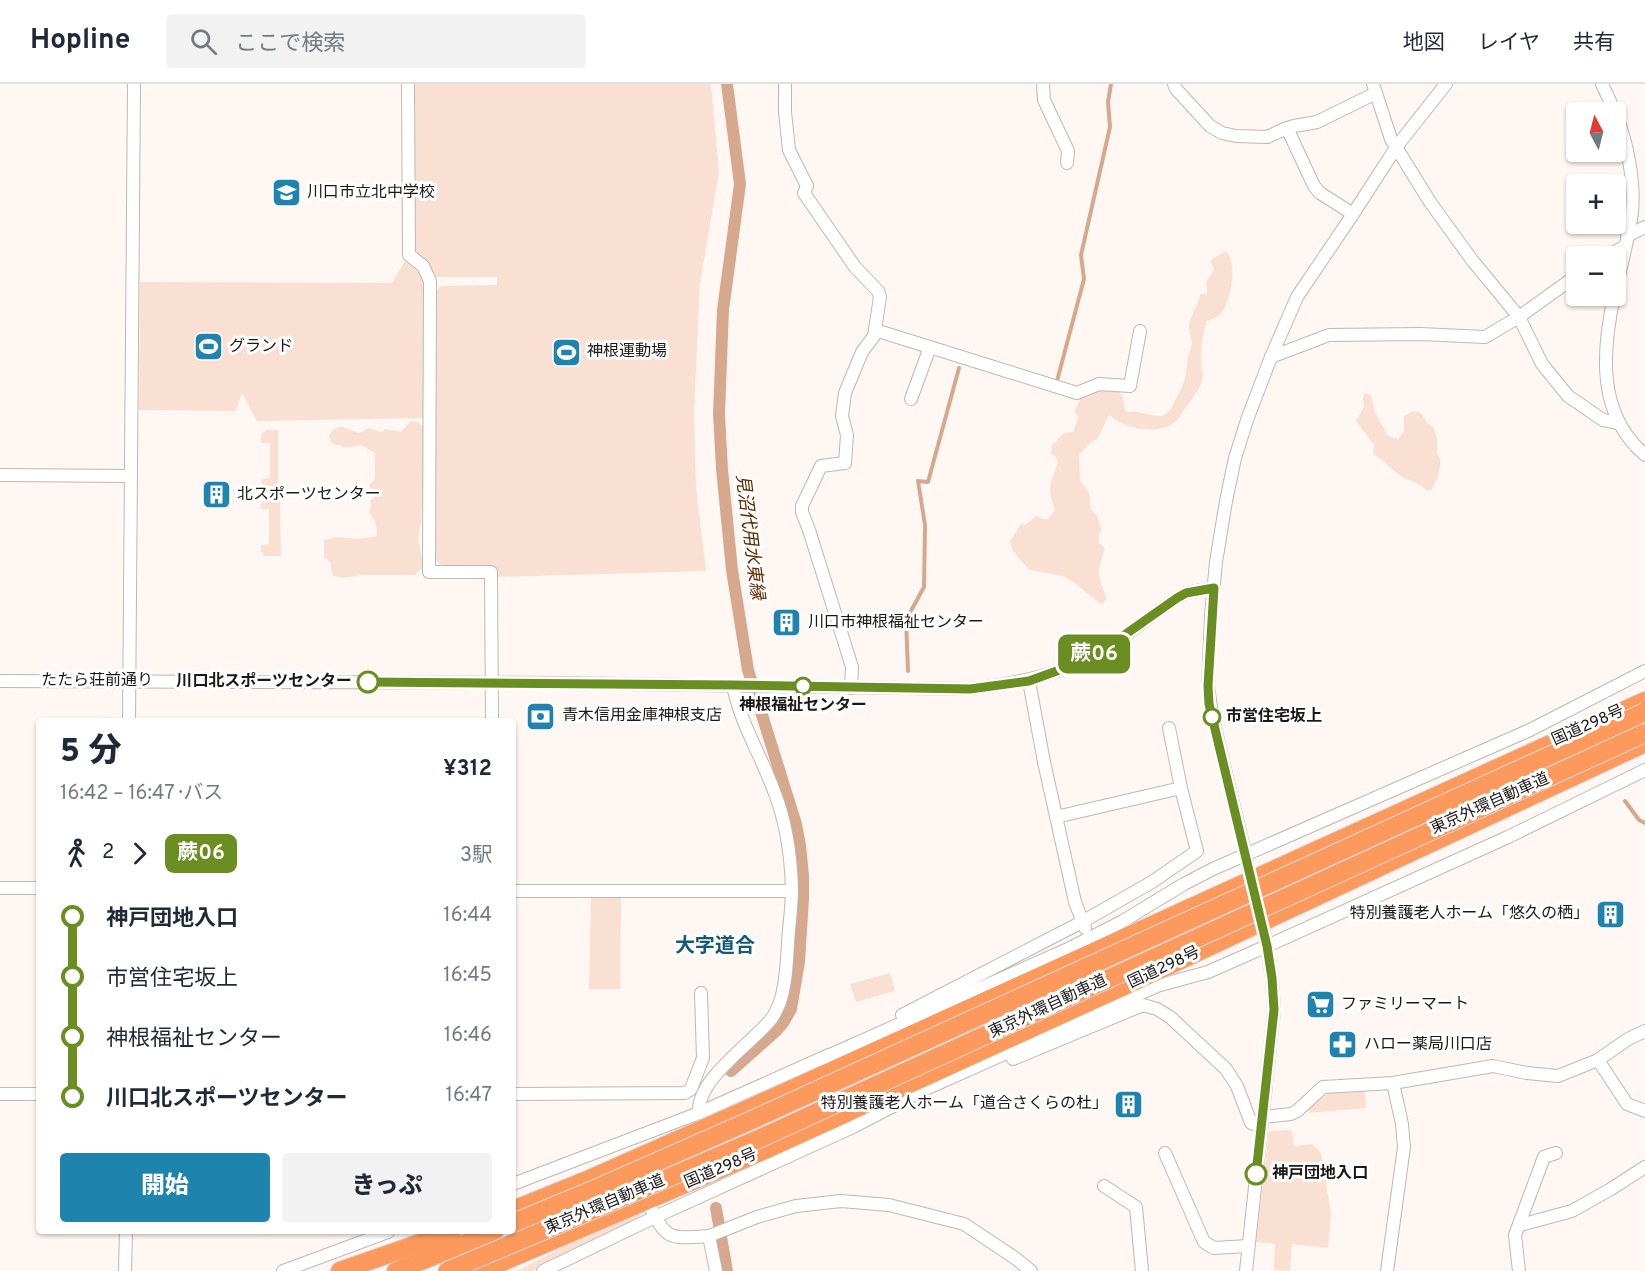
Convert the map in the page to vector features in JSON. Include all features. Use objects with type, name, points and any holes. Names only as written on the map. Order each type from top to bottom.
[{"type":"highway","points":[[1121,940],[1272,862],[1645,691]]},
{"type":"highway","name":"国道298号","points":[[516,1209],[750,1108],[1645,701]]},
{"type":"highway","name":"東京外環自動車道","points":[[516,1222],[764,1114],[1645,712]]},
{"type":"highway","name":"東京外環自動車道","points":[[447,1271],[761,1138],[1645,734]]},
{"type":"highway","name":"国道298号","points":[[481,1271],[765,1150],[1140,980],[1645,743]]},
{"type":"highway","points":[[1140,980],[1284,921],[1645,750]]},
{"type":"highway","points":[[340,1271],[446,1234]]},
{"type":"highway","points":[[362,1271],[455,1234]]},
{"type":"highway","points":[[396,1271],[489,1234]]},
{"type":"highway","points":[[491,1271],[529,1252]]},
{"type":"street","points":[[129,718],[134,84]]},
{"type":"street","points":[[408,84],[409,255],[423,266],[430,281],[429,572],[491,572],[492,718]]},
{"type":"street","points":[[785,84],[789,150],[807,186],[804,193],[855,267],[878,291],[880,297],[874,336],[862,352],[845,393],[842,416],[847,435],[844,464],[821,466],[802,506],[852,667],[850,688]]},
{"type":"street","points":[[1043,84],[1044,100],[1068,151],[1067,163]]},
{"type":"street","points":[[1174,84],[1210,126],[1222,133],[1236,136],[1267,136],[1294,126],[1317,122],[1374,88],[1391,139],[1430,202],[1472,260],[1519,317],[1542,364],[1568,396],[1604,420],[1618,423]]},
{"type":"street","points":[[1246,1271],[1274,1010],[1266,942],[1209,704],[1208,686],[1219,538],[1235,458],[1247,420],[1297,297],[1396,146],[1446,84]]},
{"type":"street","points":[[1602,84],[1610,102]]},
{"type":"street","points":[[1287,128],[1314,186],[1320,193],[1353,214]]},
{"type":"street","points":[[1625,246],[1632,208],[1631,182],[1626,154]]},
{"type":"street","points":[[1620,246],[1645,227]]},
{"type":"street","points":[[1271,357],[1329,335],[1420,334],[1485,337],[1519,317],[1566,283]]},
{"type":"street","points":[[1612,306],[1606,349],[1608,391],[1618,423],[1627,437],[1645,455]]},
{"type":"street","points":[[875,330],[1077,393],[1099,384],[1130,386],[1140,331]]},
{"type":"street","points":[[911,399],[930,347]]},
{"type":"street","points":[[0,475],[131,476]]},
{"type":"street","name":"たたら荘前通り","points":[[0,681],[737,685],[953,690],[1029,681],[1065,668],[1106,648],[1186,593],[1214,588]]},
{"type":"street","points":[[516,1183],[699,1113],[1068,949],[1123,921],[1184,884],[1530,730],[1645,671]]},
{"type":"street","points":[[1029,681],[1075,902],[1084,926]]},
{"type":"street","points":[[699,1113],[700,1097],[706,1087],[772,1017],[781,1000],[787,964],[792,891],[784,829],[775,792],[737,702],[737,685]]},
{"type":"street","points":[[822,1059],[901,1016],[1084,926],[1197,851],[1169,728]]},
{"type":"street","points":[[543,1271],[655,1216],[853,1127],[930,1087],[1157,986],[1208,972],[1266,942],[1508,837],[1645,770]]},
{"type":"street","points":[[1056,816],[1181,788]]},
{"type":"street","points":[[0,888],[36,888]]},
{"type":"street","points":[[516,891],[792,891]]},
{"type":"street","points":[[516,1094],[685,1093],[690,1089],[702,1058],[701,993]]},
{"type":"street","points":[[930,1087],[967,1078],[1140,1003],[1170,1017],[1226,1069],[1237,1086],[1251,1123],[1292,1114],[1323,1087],[1393,1083],[1493,1066],[1557,1076],[1598,1060],[1628,1039],[1645,1031]]},
{"type":"street","points":[[1598,1060],[1627,1104],[1645,1111]]},
{"type":"street","points":[[1387,1271],[1404,1148],[1402,1124],[1393,1083]]},
{"type":"street","points":[[0,1094],[36,1094]]},
{"type":"street","points":[[613,1145],[621,1157]]},
{"type":"street","points":[[1165,1153],[1204,1242],[1214,1248],[1248,1246]]},
{"type":"street","points":[[1519,1271],[1515,1235],[1544,1157],[1556,1153]]},
{"type":"street","points":[[1520,1225],[1572,1211],[1645,1167]]},
{"type":"street","points":[[1104,1186],[1136,1207],[1142,1271]]},
{"type":"street","points":[[648,1203],[660,1227],[666,1234],[676,1237],[709,1236],[757,1216],[796,1206],[841,1201],[889,1205],[964,1224],[1031,1271]]},
{"type":"street","points":[[126,1234],[126,1271]]},
{"type":"street","points":[[283,1271],[383,1234]]},
{"type":"street","points":[[709,1236],[716,1271]]},
{"type":"shaded area","name":"神根運動場","points":[[410,84],[711,84],[719,172],[700,284],[694,412],[696,487],[706,571],[496,577],[496,567],[442,566],[435,559],[436,292],[440,286],[497,285],[497,277],[436,277],[427,263],[412,248]]},
{"type":"shaded area","points":[[1226,251],[1232,264],[1229,297],[1221,313],[1216,318],[1207,321],[1201,348],[1203,376],[1201,385],[1180,417],[1170,425],[1152,430],[1124,424],[1109,415],[1098,438],[1079,455],[1080,481],[1089,494],[1090,509],[1096,514],[1102,530],[1099,534],[1099,543],[1105,548],[1099,573],[1107,598],[1102,605],[1063,576],[1029,570],[1013,551],[1010,541],[1021,524],[1025,525],[1036,516],[1048,519],[1055,510],[1050,490],[1058,462],[1055,456],[1051,455],[1052,445],[1064,433],[1073,432],[1078,418],[1075,411],[1081,397],[1097,390],[1118,391],[1123,397],[1125,410],[1128,412],[1161,416],[1171,409],[1185,377],[1192,343],[1189,331],[1190,320],[1200,294],[1206,294],[1206,282],[1214,270],[1212,259]]},
{"type":"shaded area","points":[[405,261],[424,275],[424,418],[257,421],[242,393],[236,411],[139,410],[140,282],[392,283]]},
{"type":"shaded area","points":[[1364,393],[1371,395],[1375,412],[1388,436],[1398,439],[1404,431],[1404,416],[1413,411],[1421,413],[1427,423],[1434,428],[1440,468],[1432,489],[1427,491],[1401,476],[1373,454],[1374,445],[1356,421],[1364,407]]},
{"type":"shaded area","points":[[411,421],[418,422],[424,427],[426,443],[423,466],[425,498],[422,504],[418,540],[424,566],[415,575],[362,575],[343,578],[333,576],[330,562],[324,557],[324,540],[338,537],[357,539],[377,536],[376,524],[370,514],[371,500],[374,497],[369,485],[375,479],[375,453],[361,445],[344,448],[335,445],[330,441],[329,435],[340,427],[359,433],[369,428],[381,432],[386,429],[401,432]]},
{"type":"shaded area","points":[[266,430],[278,430],[278,486],[264,486],[261,483],[261,479],[270,478],[270,443],[261,443],[261,435]]},
{"type":"shaded area","points":[[263,501],[280,501],[281,556],[265,556],[261,551],[261,545],[269,544],[269,509],[261,509]]},
{"type":"shaded area","points":[[591,897],[621,897],[620,989],[589,989]]},
{"type":"shaded area","points":[[890,973],[895,991],[856,1002],[850,984]]},
{"type":"shaded area","points":[[1365,1088],[1366,1108],[1309,1113],[1309,1108],[1332,1090]]},
{"type":"shaded area","points":[[1292,1130],[1294,1146],[1312,1144],[1321,1153],[1331,1214],[1328,1248],[1292,1244],[1290,1271],[1274,1270],[1275,1244],[1256,1242],[1269,1131]]},
{"type":"shaded area","points":[[642,1206],[642,1213],[638,1218],[622,1227],[533,1271],[517,1271]]},
{"type":"waterway","name":"見沼代用水東縁","points":[[727,84],[740,184],[723,310],[719,414],[722,469],[732,570],[748,670],[796,824],[803,875],[799,962],[791,1009],[776,1031],[731,1071]]},
{"type":"waterway","points":[[1057,381],[1084,279],[1081,255],[1110,127],[1108,102],[1111,84]]},
{"type":"waterway","points":[[908,671],[906,620],[924,587],[925,525],[918,481],[928,482],[959,368]]},
{"type":"waterway","points":[[1625,801],[1639,820],[1645,823]]},
{"type":"waterway","name":"見沼代用水東縁","points":[[716,1208],[727,1271]]},
{"type":"bus line","name":"蕨06","points":[[368,682],[733,685],[953,690],[997,686],[1029,681],[1083,660],[1106,648],[1186,593],[1214,588],[1211,615],[1209,704],[1267,946],[1272,978],[1274,1010],[1272,1039],[1256,1174]]},
{"type":"place","name":"川口市立北中学校","points":[[286,193]]},
{"type":"place","name":"グランド","points":[[208,347]]},
{"type":"place","name":"神根運動場","points":[[566,352]]},
{"type":"place","name":"北スポーツセンター","points":[[216,495]]},
{"type":"place","name":"川口市神根福祉センター","points":[[787,623]]},
{"type":"place","name":"川口北スポーツセンター","points":[[368,682]]},
{"type":"place","name":"神根福祉センター","points":[[803,686]]},
{"type":"place","name":"青木信用金庫神根支店","points":[[541,716]]},
{"type":"place","name":"市営住宅坂上","points":[[1212,717]]},
{"type":"place","name":"特別養護老人ホーム「悠久の栖」","points":[[1610,914]]},
{"type":"place","name":"ファミリーマート","points":[[1320,1005]]},
{"type":"place","name":"ハロー薬局川口店","points":[[1343,1045]]},
{"type":"place","name":"特別養護老人ホーム「道合さくらの杜」","points":[[1129,1104]]},
{"type":"place","name":"神戸団地入口","points":[[1256,1174]]},
{"type":"district","name":"大字道合","points":[[715,947]]}]
